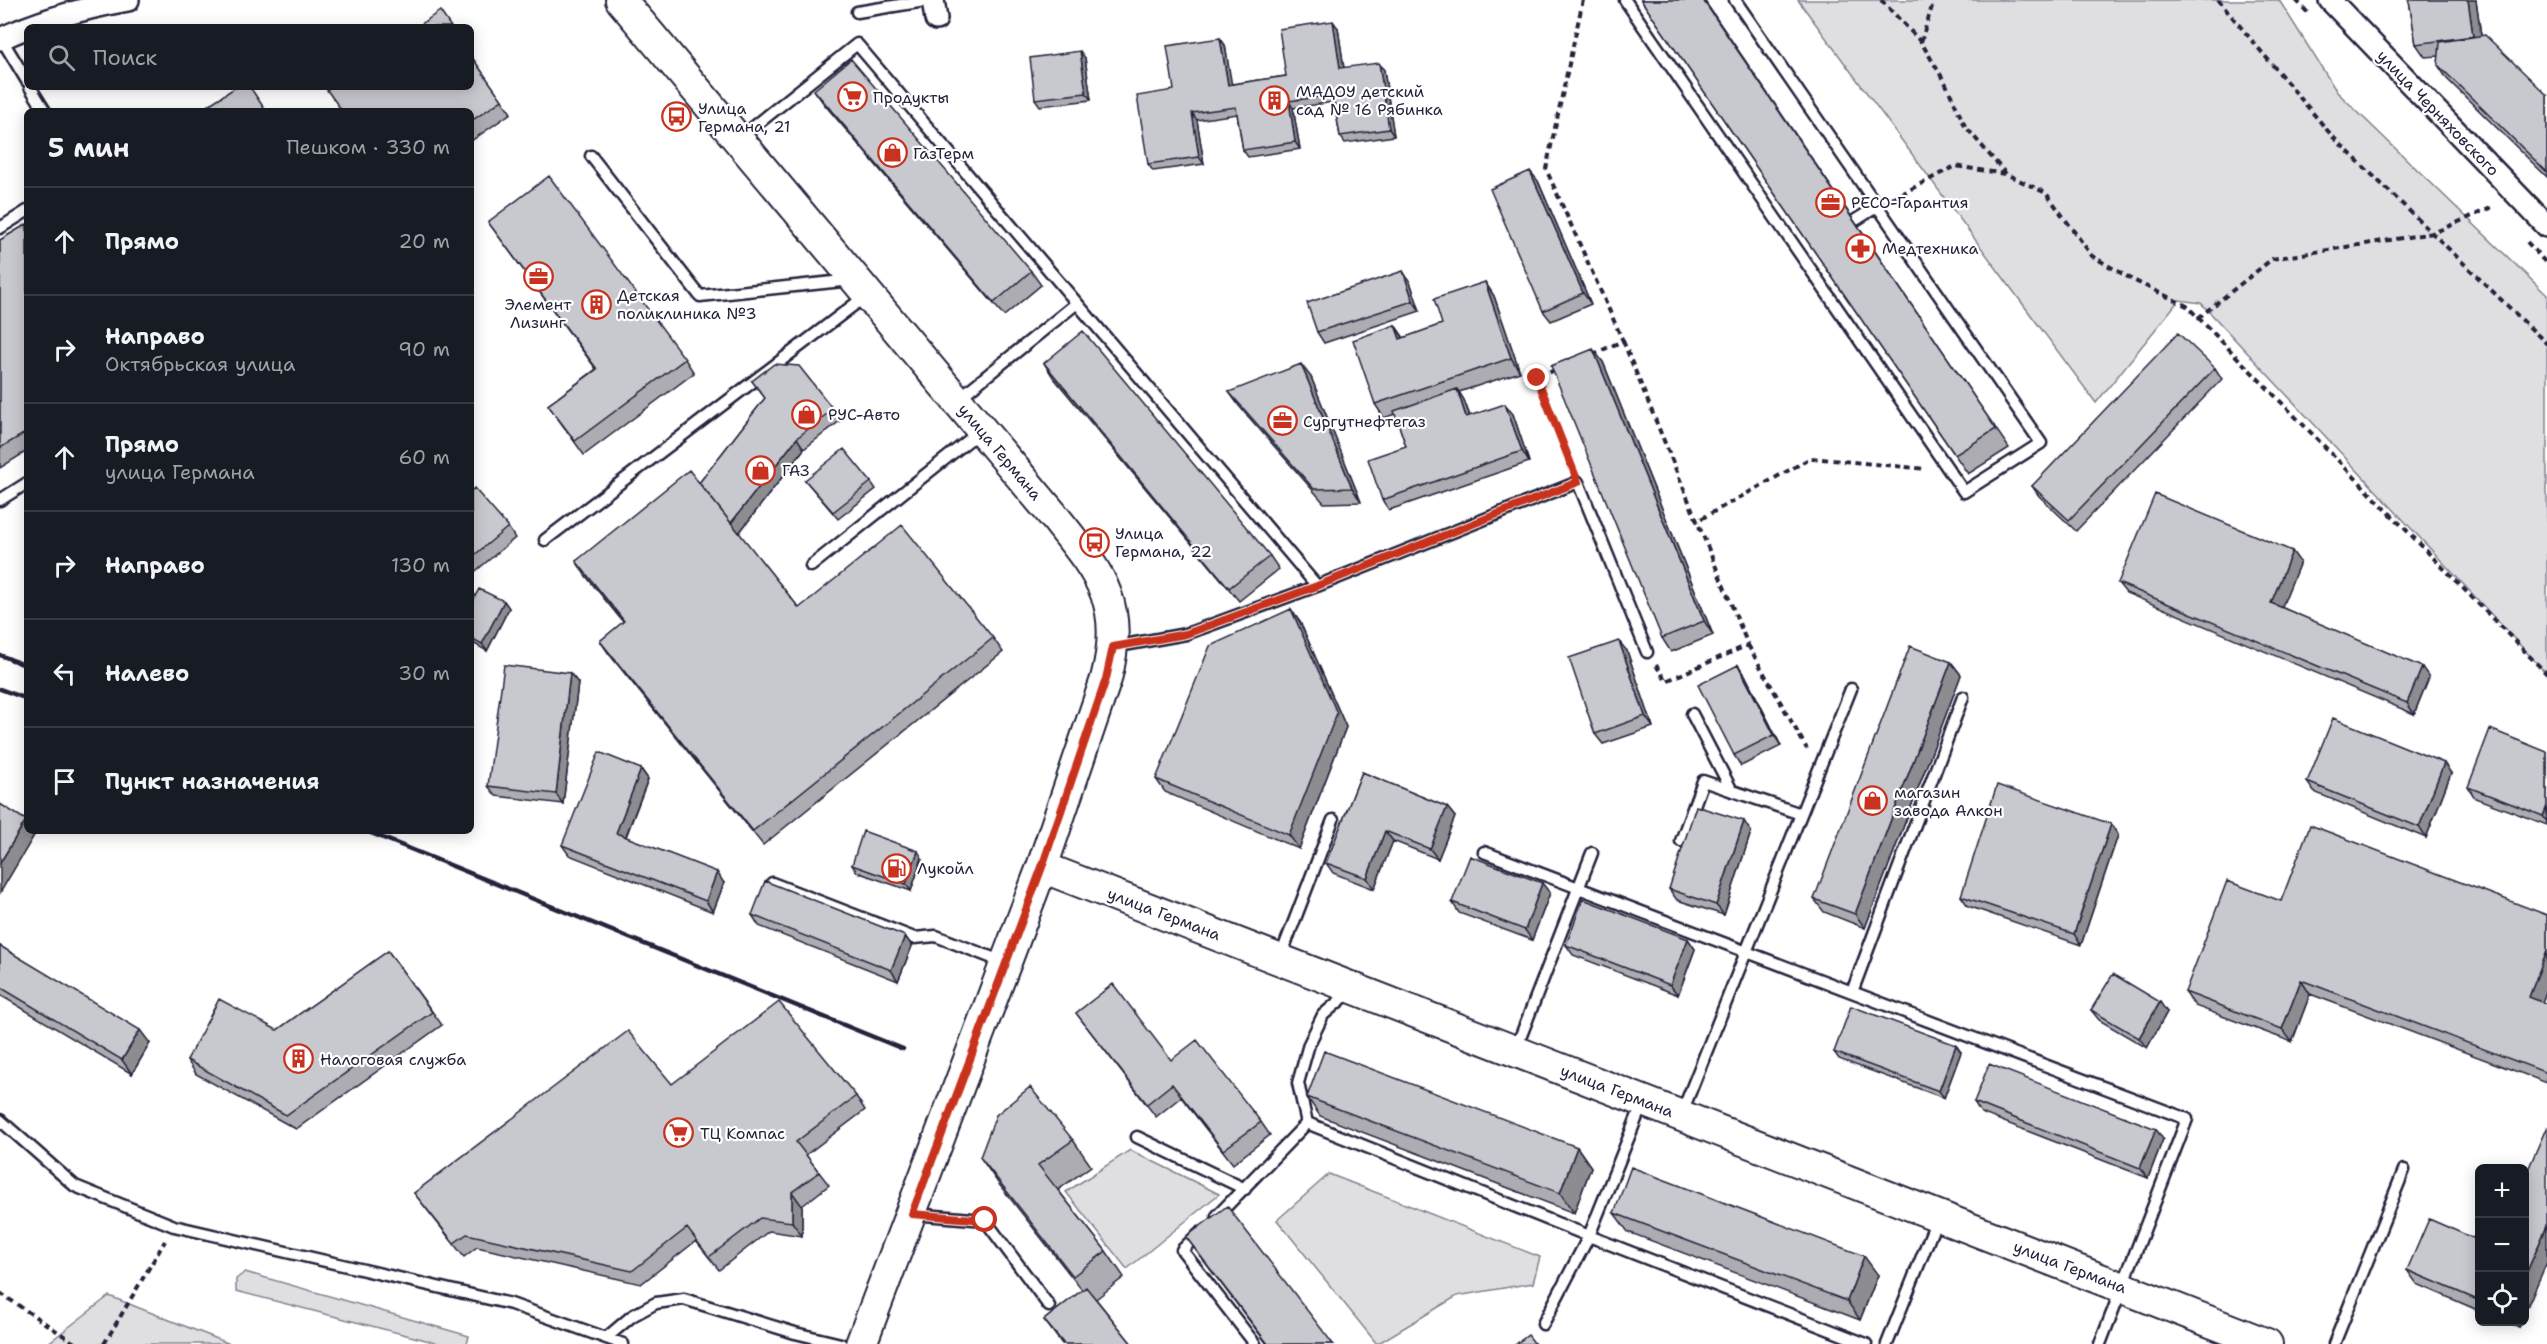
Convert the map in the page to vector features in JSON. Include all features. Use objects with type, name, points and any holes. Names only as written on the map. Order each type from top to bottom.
[{"type":"main road","name":"улица Германа","points":[[621,0],[1053,515],[1096,570],[1108,596],[1113,647],[1106,679],[1042,867],[2267,1344]]},
{"type":"main road","points":[[861,1344],[1042,867]]},
{"type":"street","points":[[35,24],[90,7],[128,0]]},
{"type":"street","name":"улица Черняховского","points":[[2330,0],[2547,226]]},
{"type":"street","points":[[1,39],[24,28]]},
{"type":"lane","points":[[1625,0],[1807,251],[1964,492],[2041,443],[1735,0]]},
{"type":"lane","points":[[857,12],[933,6]]},
{"type":"lane","points":[[1,39],[24,76]]},
{"type":"lane","points":[[738,140],[857,44],[1317,586]]},
{"type":"lane","points":[[32,90],[43,108]]},
{"type":"lane","points":[[591,156],[700,296],[861,288]]},
{"type":"lane","points":[[1831,236],[1878,206]]},
{"type":"lane","points":[[0,228],[24,213]]},
{"type":"lane","points":[[545,540],[723,407],[861,288]]},
{"type":"lane","points":[[956,400],[1077,303]]},
{"type":"lane","points":[[811,566],[981,430]]},
{"type":"lane","points":[[1113,647],[1186,634],[1317,586],[1578,482],[1647,652]]},
{"type":"lane","points":[[0,500],[24,485]]},
{"type":"lane","points":[[1681,1116],[1851,689]]},
{"type":"lane","points":[[1852,992],[1964,697]]},
{"type":"lane","points":[[1692,714],[1732,791]]},
{"type":"lane","points":[[1681,841],[1703,781],[1801,814]]},
{"type":"lane","points":[[1280,958],[1334,820]]},
{"type":"lane","points":[[1484,852],[2187,1119],[2100,1344]]},
{"type":"lane","points":[[1515,1051],[1592,853]]},
{"type":"lane","points":[[772,883],[914,938],[936,936],[1006,963]]},
{"type":"lane","points":[[1307,1123],[1298,1083],[1309,1044],[1323,1015],[1354,988]]},
{"type":"lane","points":[[1543,1324],[1590,1236],[1643,1101]]},
{"type":"lane","points":[[0,1120],[75,1186],[174,1226],[511,1304],[623,1344]]},
{"type":"lane","points":[[1255,1344],[1182,1250],[1245,1189],[1307,1123]]},
{"type":"lane","points":[[1307,1123],[1866,1344]]},
{"type":"lane","points":[[1137,1137],[1245,1189]]},
{"type":"lane","points":[[2334,1344],[2404,1170]]},
{"type":"lane","points":[[912,1214],[985,1220],[1049,1306]]},
{"type":"lane","points":[[1887,1344],[1938,1216]]},
{"type":"lane","points":[[606,1338],[632,1316],[656,1303],[684,1299],[795,1333],[841,1344]]},
{"type":"path","points":[[1583,0],[1546,169],[1623,341],[1748,645],[1819,769]]},
{"type":"path","points":[[1881,0],[1921,42],[1946,84],[1965,126],[2006,174]]},
{"type":"path","points":[[1921,42],[1934,0]]},
{"type":"path","points":[[2217,0],[2332,137],[2547,344]]},
{"type":"path","points":[[1878,206],[1955,166],[2006,174],[2046,193],[2092,256],[2133,280],[2187,306],[2547,674]]},
{"type":"path","points":[[2198,318],[2272,259],[2433,233],[2493,207]]},
{"type":"path","points":[[1591,355],[1623,341]]},
{"type":"path","points":[[1559,369],[1537,378],[1578,482]]},
{"type":"path","points":[[1697,521],[1810,459],[1923,470],[1948,468]]},
{"type":"path","points":[[1647,652],[1666,681],[1748,645]]},
{"type":"path","points":[[104,1344],[174,1226]]},
{"type":"path","points":[[0,1293],[76,1344]]},
{"type":"shaded area","points":[[1798,0],[2279,0],[2337,92],[2547,295],[2547,674],[2201,303],[2179,300],[2096,403]]},
{"type":"shaded area","points":[[1130,1150],[1219,1194],[1127,1269],[1066,1192]]},
{"type":"shaded area","points":[[1329,1174],[1540,1257],[1533,1283],[1457,1296],[1377,1344],[1277,1220]]},
{"type":"shaded area","points":[[245,1272],[469,1336],[467,1344],[441,1344],[236,1291],[236,1279]]},
{"type":"shaded area","points":[[109,1296],[230,1344],[47,1344]]},
{"type":"building","points":[[1641,0],[1703,0],[1996,429],[1955,455]]},
{"type":"building","points":[[2409,0],[2468,0],[2473,36],[2416,44]]},
{"type":"building","points":[[440,11],[449,24],[421,24]]},
{"type":"building","name":"МАДОУ детский сад № 16 Рябинка","points":[[1333,21],[1340,68],[1379,63],[1389,129],[1340,136],[1333,95],[1289,101],[1295,142],[1243,150],[1236,107],[1192,113],[1199,157],[1148,164],[1137,96],[1174,90],[1167,46],[1220,38],[1228,85],[1286,76],[1279,29]]},
{"type":"building","points":[[2485,35],[2547,95],[2547,172],[2438,65],[2440,42]]},
{"type":"building","points":[[1080,51],[1086,93],[1035,99],[1030,58]]},
{"type":"building","points":[[851,59],[1031,271],[994,303],[814,90]]},
{"type":"building","points":[[474,60],[502,100],[474,119],[474,108],[340,108],[327,90],[474,90]]},
{"type":"building","points":[[231,90],[252,90],[264,108],[204,108]]},
{"type":"building","points":[[1530,171],[1583,293],[1543,311],[1490,189]]},
{"type":"building","name":"Детская поликлиника №3","points":[[549,176],[685,359],[575,441],[548,405],[597,369],[488,222]]},
{"type":"building","points":[[24,226],[24,434],[0,448],[0,240]]},
{"type":"building","points":[[1403,271],[1413,301],[1317,332],[1307,303]]},
{"type":"building","points":[[1485,282],[1511,358],[1375,404],[1353,340],[1395,325],[1400,339],[1442,324],[1434,299]]},
{"type":"building","points":[[1083,331],[1270,556],[1229,588],[1044,363]]},
{"type":"building","points":[[2178,333],[2215,368],[2069,520],[2032,486]]},
{"type":"building","points":[[1593,349],[1704,621],[1662,638],[1551,366]]},
{"type":"building","points":[[774,364],[799,366],[833,409],[797,438],[731,523],[699,483],[765,398],[752,381]]},
{"type":"building","points":[[1301,364],[1352,488],[1314,489],[1229,392]]},
{"type":"building","points":[[1457,389],[1466,417],[1505,404],[1522,451],[1382,500],[1368,459],[1406,446],[1394,411]]},
{"type":"building","points":[[844,449],[871,482],[833,512],[805,480]]},
{"type":"building","points":[[689,470],[799,608],[902,525],[993,638],[753,831],[600,641],[624,621],[576,561]]},
{"type":"building","points":[[474,488],[508,527],[474,555]]},
{"type":"building","points":[[2155,494],[2292,551],[2271,603],[2422,667],[2407,703],[2118,583]]},
{"type":"building","points":[[479,589],[504,601],[482,644],[474,640],[474,598]]},
{"type":"building","points":[[1291,609],[1337,713],[1289,835],[1156,779],[1210,646]]},
{"type":"building","points":[[1619,641],[1645,716],[1595,734],[1569,658]]},
{"type":"building","points":[[1910,646],[1951,662],[1855,914],[1814,899]]},
{"type":"building","points":[[504,665],[570,673],[556,794],[488,786]]},
{"type":"building","points":[[1738,665],[1774,735],[1734,755],[1698,685]]},
{"type":"building","points":[[2333,718],[2444,763],[2419,827],[2307,782]]},
{"type":"building","points":[[2490,729],[2547,752],[2547,806],[2543,816],[2468,787]]},
{"type":"building","points":[[599,752],[641,769],[616,833],[717,872],[706,901],[562,845]]},
{"type":"building","points":[[1362,772],[1447,807],[1430,849],[1385,831],[1367,878],[1326,863]]},
{"type":"building","points":[[1997,785],[2111,824],[2074,934],[1961,896]]},
{"type":"building","points":[[0,804],[24,819],[24,823],[0,863]]},
{"type":"building","points":[[1696,806],[1744,821],[1716,905],[1669,889]]},
{"type":"building","points":[[2310,825],[2547,915],[2547,950],[2529,997],[2547,1004],[2547,1073],[2301,980],[2282,1029],[2185,992],[2227,881],[2281,901]]},
{"type":"building","points":[[863,831],[918,851],[906,884],[852,865]]},
{"type":"building","points":[[1470,856],[1542,883],[1525,930],[1452,902]]},
{"type":"building","points":[[765,881],[905,936],[891,970],[752,915]]},
{"type":"building","points":[[1583,899],[1688,939],[1670,985],[1566,945]]},
{"type":"building","points":[[0,946],[140,1030],[122,1060],[0,987]]},
{"type":"building","name":"Налоговая служба","points":[[388,951],[432,1012],[286,1115],[187,1060],[219,999],[277,1030]]},
{"type":"building","points":[[2113,974],[2160,1002],[2139,1038],[2091,1010]]},
{"type":"building","points":[[1113,984],[1171,1060],[1197,1040],[1261,1122],[1223,1150],[1172,1084],[1147,1104],[1076,1013]]},
{"type":"building","name":"ТЦ Компас","points":[[779,1002],[856,1096],[796,1142],[819,1172],[792,1192],[792,1222],[760,1218],[709,1257],[687,1228],[632,1271],[467,1234],[454,1243],[414,1193],[628,1031],[672,1084]]},
{"type":"building","points":[[1851,1006],[1956,1045],[1939,1091],[1834,1052]]},
{"type":"building","points":[[1324,1051],[1577,1147],[1560,1193],[1307,1097]]},
{"type":"building","points":[[1989,1064],[2156,1129],[2140,1168],[1974,1102]]},
{"type":"building","points":[[1030,1087],[1073,1140],[1038,1165],[1106,1251],[1073,1276],[980,1157],[996,1115]]},
{"type":"building","points":[[2547,1126],[2547,1226],[2529,1267],[2529,1218],[2529,1167]]},
{"type":"building","points":[[1631,1167],[1864,1256],[1847,1301],[1614,1213]]},
{"type":"building","points":[[1227,1206],[1333,1344],[1268,1344],[1186,1237]]},
{"type":"building","points":[[2429,1219],[2475,1239],[2475,1299],[2407,1270]]},
{"type":"building","points":[[1086,1287],[1132,1344],[1064,1344],[1044,1320]]},
{"type":"building","points":[[1528,1335],[1535,1344],[1516,1344]]},
{"type":"railway","points":[[0,655],[24,665]]},
{"type":"railway","points":[[0,689],[24,698]]},
{"type":"railway","points":[[373,834],[903,1049]]},
{"type":"place","name":"Продукты","points":[[852,97]]},
{"type":"place","name":"МАДОУ детский сад № 16 Рябинка","points":[[1275,100]]},
{"type":"place","name":"Улица Германа, 21","points":[[677,117]]},
{"type":"place","name":"ГазТерм","points":[[892,153]]},
{"type":"place","name":"РЕСО-Гарантия","points":[[1830,202]]},
{"type":"place","name":"Медтехника","points":[[1861,248]]},
{"type":"place","name":"Элемент Лизинг","points":[[538,276]]},
{"type":"place","name":"Детская поликлиника №3","points":[[596,304]]},
{"type":"place","name":"РУС-Авто","points":[[807,414]]},
{"type":"place","name":"Сургутнефтегаз","points":[[1282,421]]},
{"type":"place","name":"ГАЗ","points":[[761,470]]},
{"type":"place","name":"Улица Германа, 22","points":[[1094,542]]},
{"type":"place","name":"магазин завода Алкон","points":[[1873,801]]},
{"type":"place","name":"Лукойл","points":[[896,868]]},
{"type":"place","name":"Налоговая служба","points":[[299,1059]]},
{"type":"place","name":"ТЦ Компас","points":[[679,1133]]},
{"type":"route","points":[[985,1220],[912,1214],[1042,867],[1106,679],[1113,647],[1186,634],[1317,586],[1578,482],[1537,378]]}]
